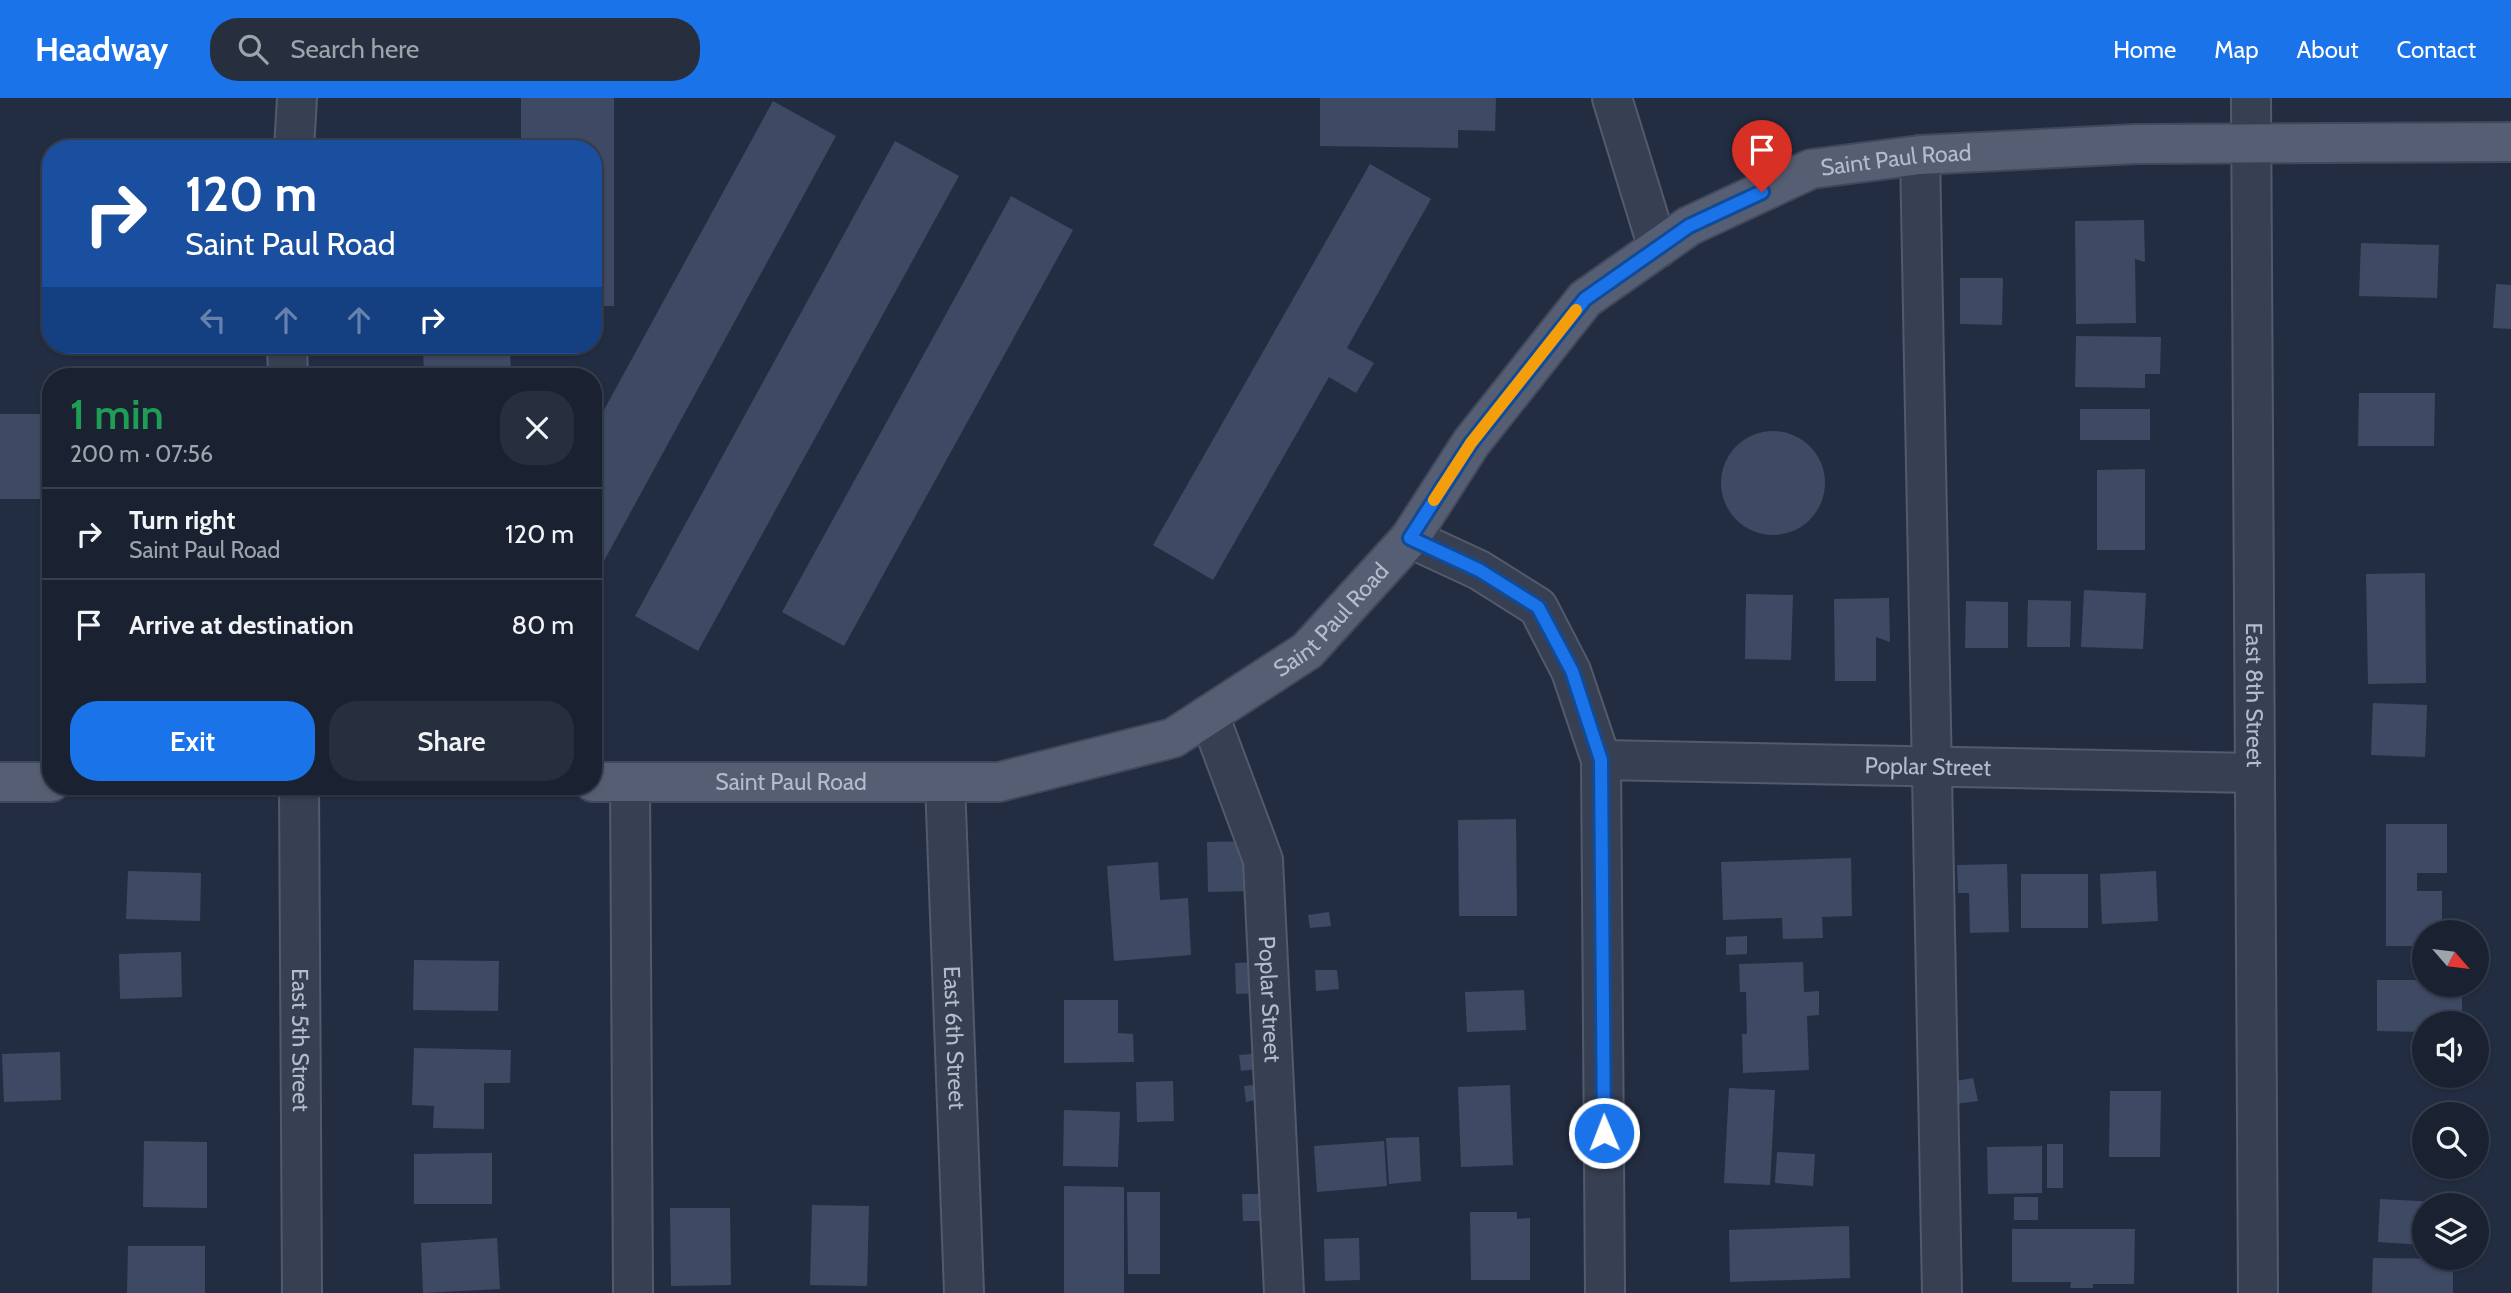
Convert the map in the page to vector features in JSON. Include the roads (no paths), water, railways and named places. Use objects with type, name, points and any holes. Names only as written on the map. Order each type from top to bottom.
[{"type":"main road","name":"Saint Paul Road","points":[[612,782],[999,782],[1173,738],[1307,652],[1410,538],[1471,443],[1585,299],[1689,226],[1811,169],[1920,155],[2136,144],[2511,142]]},
{"type":"main road","points":[[0,782],[42,782]]},
{"type":"street","points":[[295,140],[298,98]]},
{"type":"street","points":[[1612,98],[1658,248]]},
{"type":"street","name":"East 8th Street","points":[[2251,98],[2258,1293]]},
{"type":"street","points":[[1920,155],[1942,1293]]},
{"type":"street","points":[[1410,538],[1479,570],[1538,607],[1572,671],[1601,760],[1605,1293]]},
{"type":"street","name":"Poplar Street","points":[[1209,715],[1263,860],[1284,1293]]},
{"type":"street","name":"Poplar Street","points":[[1601,760],[2254,773]]},
{"type":"street","points":[[612,782],[633,1293]]},
{"type":"street","name":"East 6th Street","points":[[945,782],[964,1293]]},
{"type":"street","name":"East 5th Street","points":[[299,795],[302,1293]]}]
